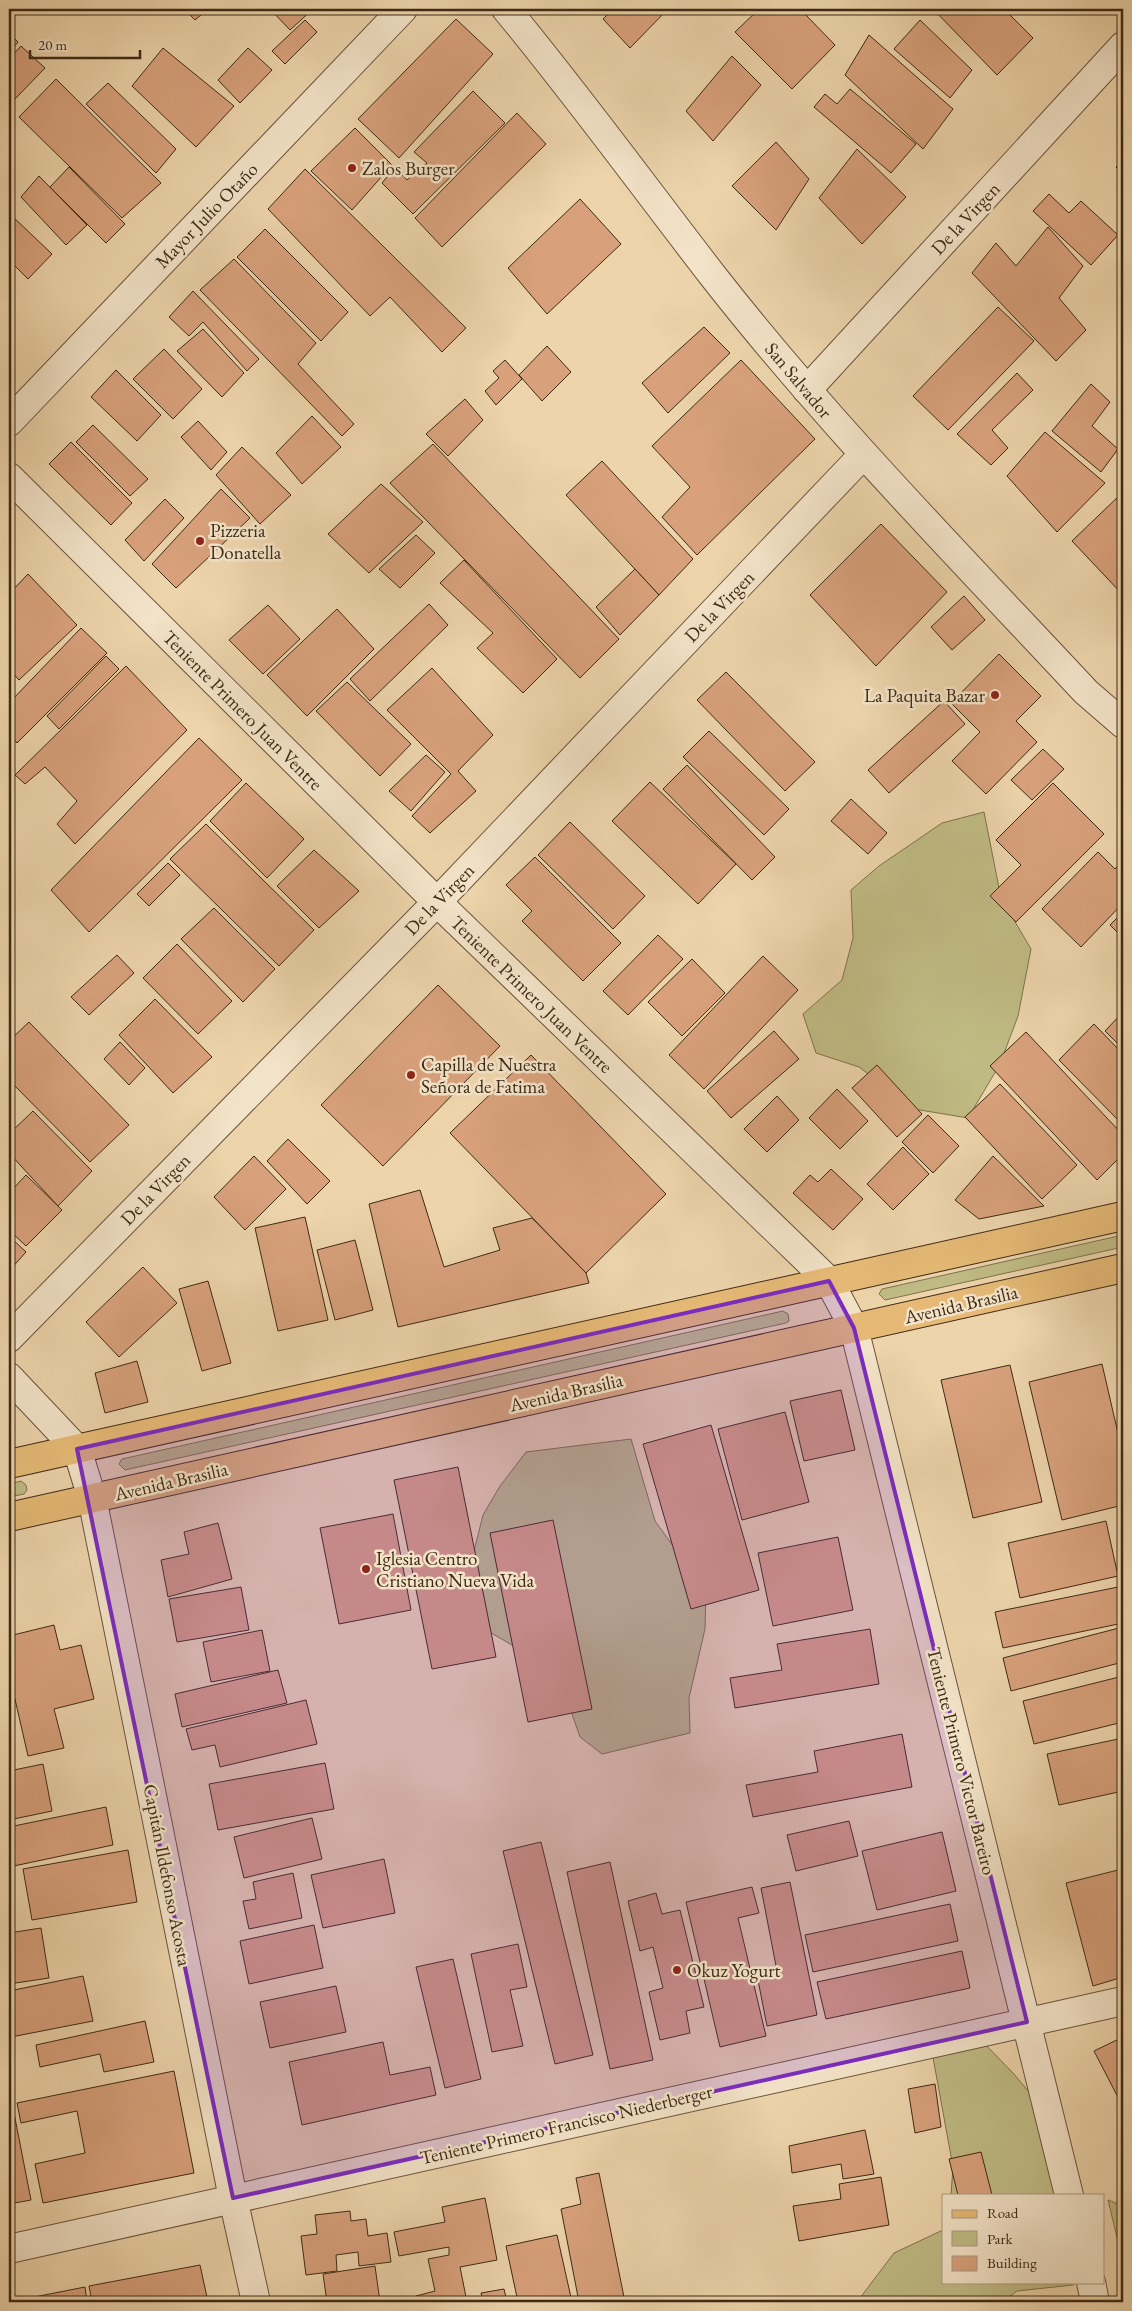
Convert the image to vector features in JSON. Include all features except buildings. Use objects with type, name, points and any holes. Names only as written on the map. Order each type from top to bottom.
[{"type":"main road","points":[[9,1464],[1123,1216]]},
{"type":"main road","name":"Avenida Brasilia","points":[[9,1517],[1123,1268]]},
{"type":"street","name":"Mayor Julio Otaño","points":[[9,422],[403,9]]},
{"type":"street","name":"San Salvador","points":[[506,9],[558,71],[713,276],[863,455],[1086,692],[1123,724]]},
{"type":"street","name":"De la Virgen","points":[[807,390],[1123,46]]},
{"type":"street","name":"De la Virgen","points":[[9,1338],[436,902],[863,455]]},
{"type":"street","name":"Teniente Primero Juan Ventre","points":[[9,477],[436,902],[829,1281],[854,1328]]},
{"type":"street","name":"Teniente Primero Victor Bareiro","points":[[854,1328],[1069,2194]]},
{"type":"street","points":[[9,1377],[77,1449]]},
{"type":"street","name":"Capitán Ildefonso Acosta","points":[[77,1449],[92,1498],[233,2198],[256,2302]]},
{"type":"street","name":"Teniente Primero Francisco Niederberger","points":[[9,2249],[1123,2001]]},
{"type":"street","points":[[1092,2284],[1096,2302]]},
{"type":"highlighted area","points":[[829,1281],[854,1328],[1027,2022],[233,2198],[77,1449]]},
{"type":"green space","points":[[984,812],[1001,898],[1031,949],[1018,1016],[1000,1064],[968,1118],[914,1109],[859,1067],[816,1053],[803,1014],[842,980],[853,938],[851,890],[879,866],[942,823]]},
{"type":"green space","points":[[1123,1235],[1123,1247],[885,1300],[879,1294],[882,1289]]},
{"type":"green space","points":[[783,1311],[788,1314],[789,1321],[786,1323],[125,1470],[119,1464],[122,1459]]},
{"type":"green space","points":[[631,1439],[655,1521],[706,1591],[705,1629],[689,1698],[690,1733],[602,1754],[580,1737],[562,1685],[517,1648],[481,1627],[468,1575],[483,1515],[500,1486],[526,1452]]},
{"type":"green space","points":[[21,1481],[26,1485],[27,1490],[24,1494],[9,1497],[9,1484]]},
{"type":"green space","points":[[980,2039],[1013,2073],[1057,2125],[1076,2194],[951,2194],[953,2167],[932,2052]]},
{"type":"green space","points":[[1108,2200],[1123,2206],[1123,2258],[1122,2258]]},
{"type":"green space","points":[[942,2230],[942,2284],[1074,2284],[1017,2291],[1003,2302],[857,2302],[894,2253]]},
{"type":"place","name":"Zalos Burger","points":[[352,168]]},
{"type":"place","name":"Pizzeria Donatella","points":[[200,541]]},
{"type":"place","name":"La Paquita Bazar","points":[[995,695]]},
{"type":"place","name":"Capilla de Nuestra Señora de Fatima","points":[[411,1075]]},
{"type":"place","name":"Iglesia Centro Cristiano Nueva Vida","points":[[366,1569]]},
{"type":"place","name":"Okuz Yogurt","points":[[677,1970]]}]
